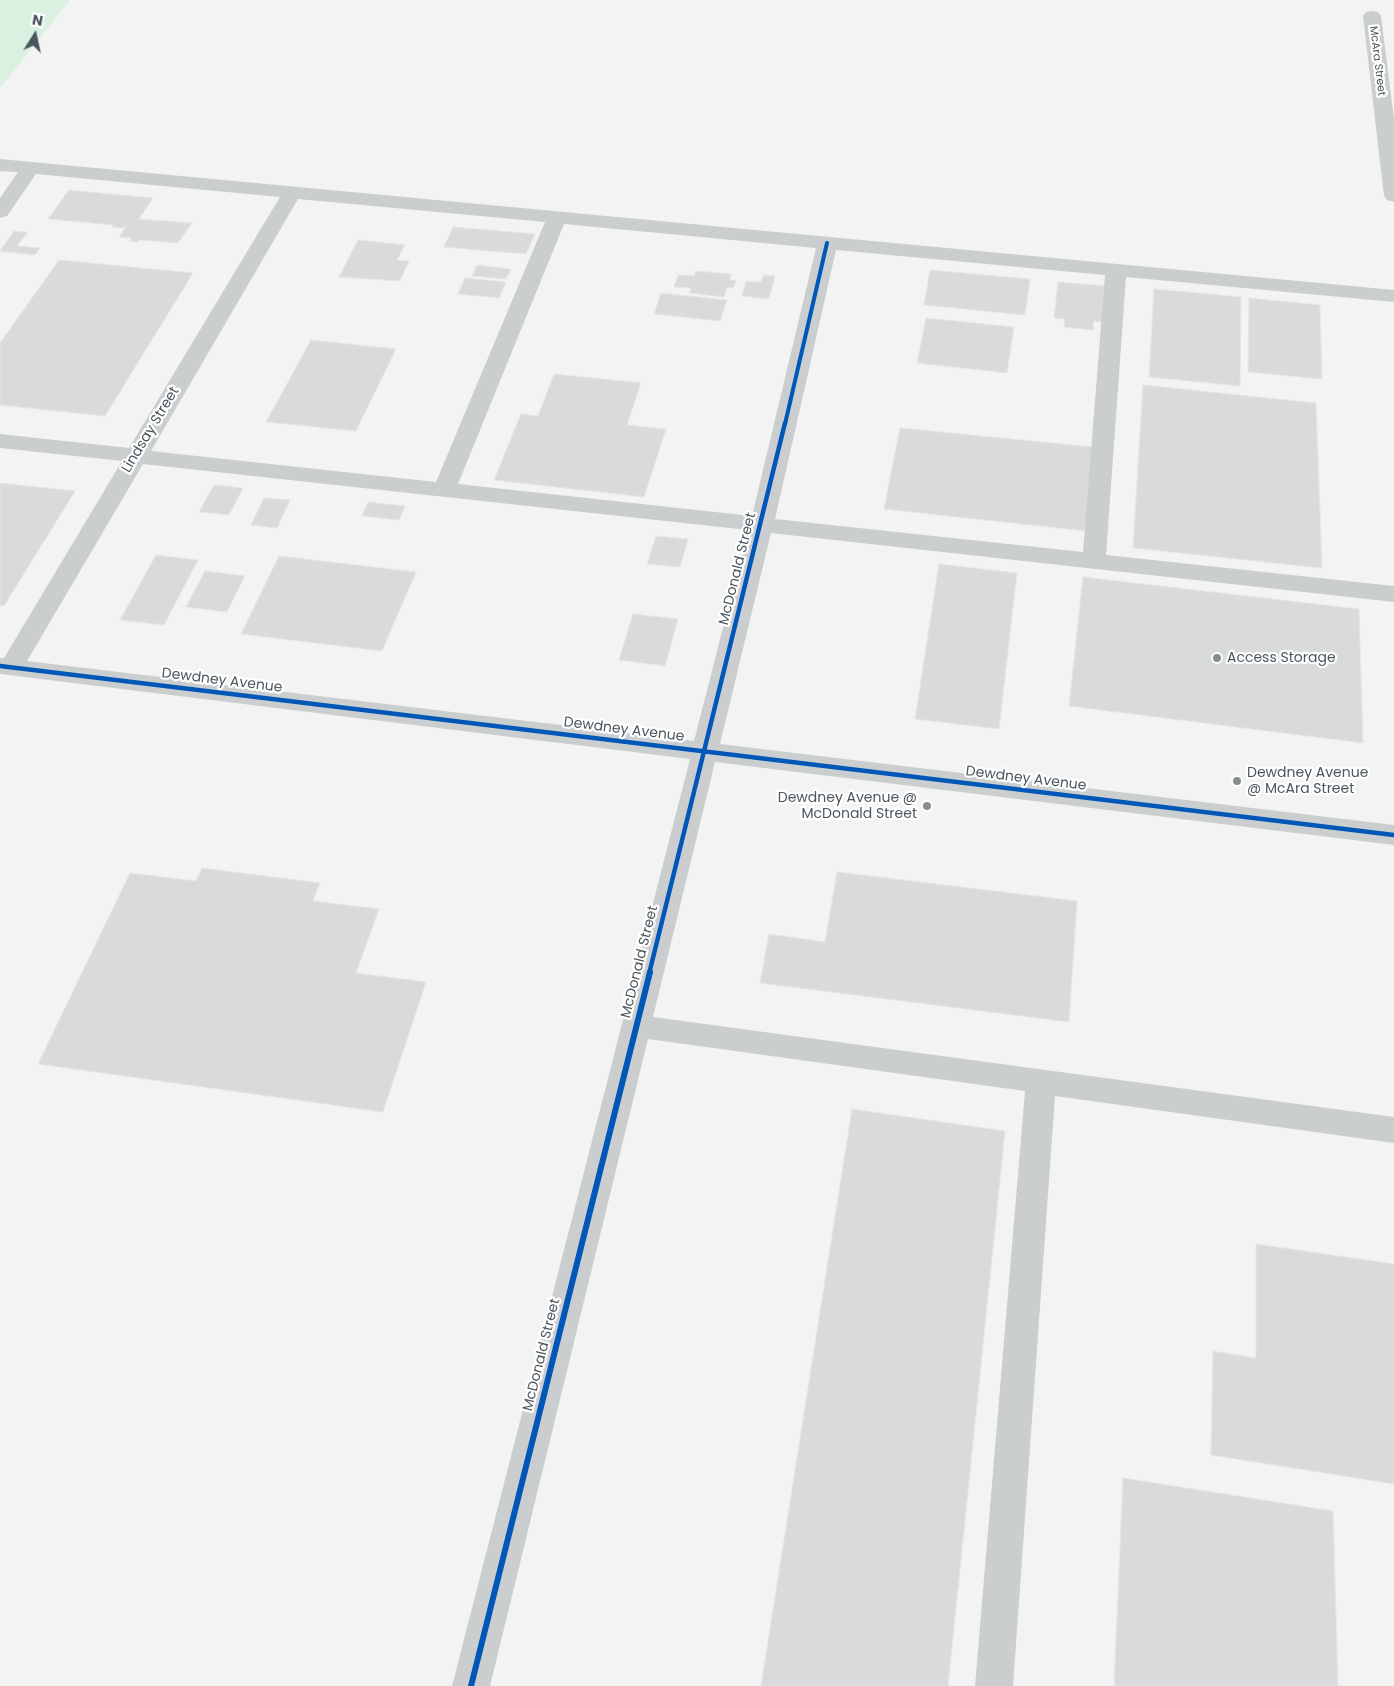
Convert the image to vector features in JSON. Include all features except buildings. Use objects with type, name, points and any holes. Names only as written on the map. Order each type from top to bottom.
[{"type":"street","name":"McAra Street","points":[[1372,16],[1394,196]]},
{"type":"street","points":[[0,166],[1394,296]]},
{"type":"street","points":[[0,212],[31,168]]},
{"type":"street","name":"Lindsay Street","points":[[6,666],[135,457],[292,193]]},
{"type":"street","points":[[444,490],[557,217]]},
{"type":"street","name":"McDonald Street","points":[[471,1686],[762,523],[827,243]]},
{"type":"street","points":[[1094,561],[1116,270]]},
{"type":"street","points":[[0,442],[762,523],[1394,594]]},
{"type":"street","name":"Dewdney Avenue","points":[[6,666],[1394,835]]},
{"type":"street","points":[[636,1026],[1394,1130]]},
{"type":"street","points":[[994,1686],[1041,1082]]},
{"type":"green space","points":[[0,0],[70,0],[0,88]]},
{"type":"cycle path","points":[[471,1686],[762,523],[827,243]]},
{"type":"cycle path","points":[[0,666],[1394,835]]},
{"type":"place","name":"Access Storage","points":[[1217,658]]},
{"type":"place","name":"Dewdney Avenue @ McAra Street","points":[[1237,781]]},
{"type":"place","name":"Dewdney Avenue @ McDonald Street","points":[[927,806]]}]
